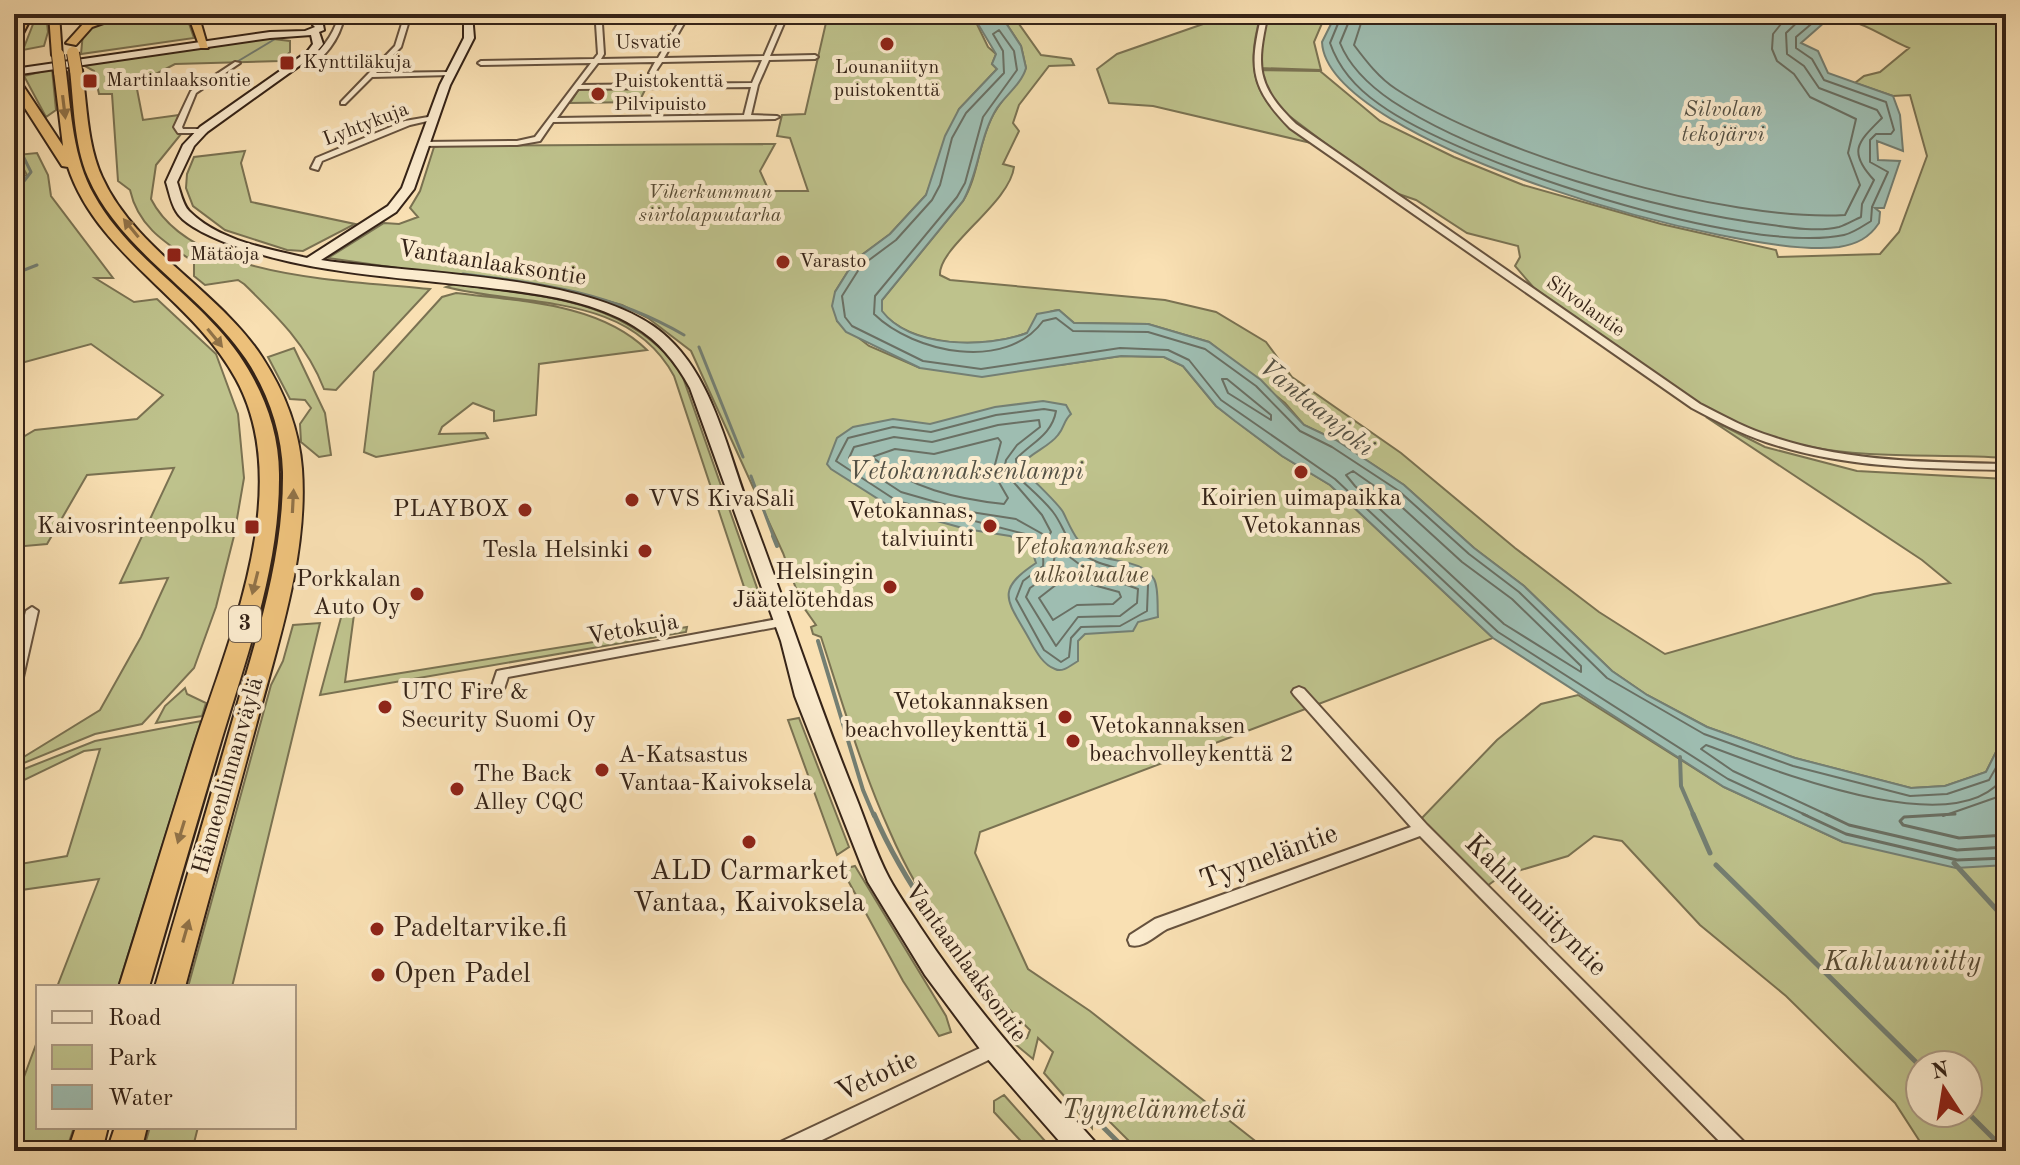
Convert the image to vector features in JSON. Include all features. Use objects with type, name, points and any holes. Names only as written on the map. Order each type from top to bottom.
[{"type":"highway","points":[[14,39],[28,14]]},
{"type":"highway","name":"Hämeenlinnanväylä","points":[[54,14],[58,55],[68,71],[94,177],[141,240],[222,316],[250,349],[269,378],[285,417],[294,475],[287,557],[274,617],[171,985]]},
{"type":"highway","points":[[72,48],[88,25],[124,14]]},
{"type":"highway","points":[[189,14],[195,19],[203,44]]},
{"type":"highway","points":[[206,14],[218,42]]},
{"type":"highway","name":"Hämeenlinnanväylä","points":[[70,28],[68,142],[79,181],[95,210],[123,244],[182,301],[228,354],[249,385],[267,451],[267,518],[245,623],[135,985]]},
{"type":"highway","points":[[18,76],[79,181]]},
{"type":"highway","points":[[85,1151],[91,1129]]},
{"type":"highway","points":[[124,1151],[130,1129]]},
{"type":"main road","points":[[296,30],[319,14]]},
{"type":"main road","name":"Vantaanlaaksontie","points":[[327,14],[318,28],[316,47],[303,62],[203,131],[179,159],[172,187],[183,210],[194,224],[231,243],[272,257],[578,299],[635,320],[662,338],[683,360],[697,388],[783,622],[805,696],[879,882],[934,968],[995,1049],[1085,1151]]},
{"type":"main road","points":[[309,262],[398,203],[408,189],[449,74],[469,38],[468,14]]},
{"type":"main road","points":[[18,76],[318,28]]},
{"type":"main road","points":[[296,30],[309,45],[303,62]]},
{"type":"street","points":[[343,103],[398,47],[408,14]]},
{"type":"street","points":[[423,144],[529,142],[540,136],[597,60],[601,51],[599,24],[604,14]]},
{"type":"street","points":[[747,117],[755,85],[785,14]]},
{"type":"street","name":"Silvolantie","points":[[1265,14],[1257,43],[1258,81],[1266,98],[1293,126],[1696,406],[1754,436],[1843,460],[2006,467]]},
{"type":"street","points":[[652,73],[683,20]]},
{"type":"street","points":[[303,62],[332,41],[341,21],[318,28]]},
{"type":"street","name":"Usvatie","points":[[481,63],[815,57]]},
{"type":"street","points":[[203,131],[181,131],[178,127],[193,92],[237,63]]},
{"type":"street","points":[[369,75],[449,74]]},
{"type":"street","points":[[576,87],[755,85]]},
{"type":"street","points":[[551,120],[775,117]]},
{"type":"street","name":"Lyhtykuja","points":[[315,168],[319,160],[408,123],[434,118]]},
{"type":"street","points":[[14,686],[32,611]]},
{"type":"street","name":"Vetokuja","points":[[499,686],[502,674],[783,622]]},
{"type":"street","name":"Kahluuniityntie","points":[[1299,692],[1422,829],[1741,1151]]},
{"type":"street","name":"Tyyneläntie","points":[[1136,940],[1161,924],[1422,829]]},
{"type":"street","name":"Vetotie","points":[[780,1151],[995,1049]]},
{"type":"green space","points":[[37,14],[46,14],[48,32],[44,46],[23,50]]},
{"type":"green space","points":[[130,14],[186,15],[194,38],[81,54],[83,33],[87,28]]},
{"type":"green space","points":[[565,14],[566,22],[476,22],[474,16]]},
{"type":"green space","name":"Vetokannaksen ulkoilualue","points":[[828,14],[972,14],[988,47],[996,54],[992,64],[997,69],[959,109],[926,195],[890,234],[855,260],[835,292],[837,321],[869,346],[920,368],[1060,365],[1121,356],[1164,357],[1183,366],[1216,406],[1282,456],[1330,485],[1493,638],[980,832],[975,853],[1028,969],[1090,1011],[1268,1151],[1139,1151],[1101,1113],[1092,1120],[1092,1128],[1044,1073],[1053,1052],[1038,1038],[1033,1059],[1014,1043],[1027,1038],[1030,1030],[969,963],[933,912],[902,858],[861,760],[821,637],[813,634],[811,627],[816,625],[802,605],[783,553],[691,351],[648,318],[622,305],[585,295],[328,258],[384,223],[399,224],[418,217],[410,208],[420,191],[434,147],[439,146],[775,144],[760,171],[769,191],[808,191],[790,138],[777,136],[782,115],[805,114]]},
{"type":"green space","points":[[1000,14],[1012,14],[1041,55],[1071,59],[1074,65],[1049,66],[1019,105],[1013,123],[1019,131],[1003,164],[1014,167],[1010,181],[950,251],[940,275],[950,280],[1165,300],[1216,312],[1266,342],[1292,377],[1401,453],[1515,548],[1599,612],[1665,654],[1874,594],[1950,583],[1922,560],[1706,417],[1765,447],[1857,471],[2006,479],[2006,732],[1986,772],[1945,786],[1911,788],[1795,758],[1707,727],[1647,695],[1612,671],[1524,586],[1474,548],[1404,485],[1336,440],[1304,425],[1285,403],[1209,342],[1148,324],[1074,323],[1059,310],[1044,315],[1027,333],[991,342],[950,342],[911,332],[894,323],[881,311],[882,300],[963,201],[991,119],[1026,68],[1021,46]]},
{"type":"green space","points":[[1205,14],[1261,14],[1253,56],[1259,88],[1279,115],[1311,143],[1153,106],[1109,103],[1097,69],[1117,54],[1206,23]]},
{"type":"green space","points":[[1267,14],[1326,14],[1314,42],[1321,70],[1259,68]]},
{"type":"green space","points":[[1900,14],[2006,14],[2006,458],[1881,455],[1806,446],[1768,436],[1697,403],[1630,359],[1534,288],[1515,266],[1520,257],[1518,246],[1467,233],[1416,200],[1387,190],[1280,109],[1262,82],[1259,70],[1320,71],[1380,121],[1454,157],[1523,185],[1661,224],[1776,250],[1778,257],[1880,254],[1899,232],[1927,156],[1910,95],[1893,96],[1855,83],[1864,76],[1880,72],[1909,48],[1848,20]]},
{"type":"green space","points":[[265,38],[290,41],[290,52],[281,61],[175,64],[136,84],[143,120],[179,115],[174,127],[182,133],[156,165],[151,199],[171,226],[200,246],[236,261],[317,278],[430,289],[336,390],[324,389],[300,345],[244,284],[238,280],[205,285],[194,276],[194,262],[163,240],[146,223],[130,190],[118,181],[112,94],[99,94],[94,71],[83,65]]},
{"type":"green space","points":[[52,69],[56,110],[46,117],[24,76]]},
{"type":"green space","points":[[646,88],[639,102],[570,103],[579,89]]},
{"type":"green space","points":[[245,151],[241,163],[251,202],[355,224],[303,251],[287,250],[225,230],[193,206],[186,188],[187,174],[194,157]]},
{"type":"green space","points":[[37,153],[48,175],[51,196],[113,278],[95,278],[134,302],[157,299],[216,354],[238,414],[244,478],[234,536],[216,607],[194,668],[142,724],[95,734],[14,767],[14,763],[100,710],[141,637],[168,578],[120,583],[174,468],[87,475],[47,544],[14,547],[14,479],[22,463],[18,440],[35,430],[137,419],[163,395],[91,344],[14,365],[14,178],[27,175],[16,155]]},
{"type":"green space","points":[[454,284],[577,304],[632,327],[657,345],[680,369],[763,605],[751,608],[674,376],[654,349],[630,329],[603,316],[541,302],[446,287]]},
{"type":"green space","points":[[456,293],[531,302],[582,313],[628,334],[647,350],[539,364],[536,415],[494,421],[494,411],[473,403],[442,427],[439,434],[485,433],[488,438],[376,457],[364,452],[374,372],[442,297]]},
{"type":"green space","points":[[294,348],[325,413],[331,455],[319,457],[301,442],[300,424],[311,408],[305,400],[290,399],[268,357]]},
{"type":"green space","points":[[355,607],[345,682],[687,627],[686,632],[320,695],[343,610]]},
{"type":"green space","points":[[320,623],[232,985],[189,985],[271,685],[283,661],[293,625]]},
{"type":"green space","points":[[185,688],[187,694],[206,703],[202,716],[156,723],[165,706]]},
{"type":"green space","name":"Kahluuniitty","points":[[1578,695],[1724,787],[1843,842],[2006,865],[2006,1151],[1926,1151],[1912,1129],[1984,1129],[1984,1049],[1904,1049],[1904,1117],[1895,1103],[1786,996],[1700,925],[1622,841],[1594,836],[1568,856],[1501,876],[1487,886],[1420,820],[1497,740],[1541,704]]},
{"type":"green space","points":[[799,718],[849,847],[837,855],[788,720]]},
{"type":"green space","points":[[201,721],[119,985],[58,985],[99,879],[14,891],[14,865],[67,856],[100,749],[84,751],[14,785],[14,773],[95,741]]},
{"type":"green space","points":[[855,866],[946,1016],[951,1032],[939,1036],[903,981],[845,875],[843,869]]},
{"type":"green space","points":[[36,1044],[36,1129],[73,1129],[66,1151],[14,1151],[14,1104]]},
{"type":"green space","points":[[1004,1095],[1054,1151],[1030,1151],[994,1112],[994,1101]]},
{"type":"green space","points":[[149,1129],[198,1129],[192,1151],[143,1151]]},
{"type":"water","points":[[972,14],[1000,14],[1021,46],[1026,68],[991,119],[963,201],[882,300],[882,311],[895,323],[911,333],[930,339],[971,343],[1027,333],[1037,314],[1059,310],[1074,323],[1148,324],[1209,342],[1261,380],[1304,425],[1336,440],[1404,485],[1474,548],[1524,586],[1612,671],[1647,695],[1707,727],[1795,758],[1911,788],[1945,786],[1986,772],[2006,732],[2006,865],[1956,868],[1843,842],[1724,787],[1493,638],[1330,485],[1282,456],[1235,421],[1216,406],[1183,366],[1164,357],[1121,356],[982,377],[920,368],[846,332],[837,321],[832,306],[835,292],[855,260],[890,234],[926,195],[945,136],[959,109],[997,69],[992,64],[996,54]]},
{"type":"water","name":"Silvolan tekojärvi","points":[[1336,14],[1863,14],[1863,18],[1826,21],[1801,43],[1818,51],[1828,73],[1893,96],[1900,115],[1903,151],[1877,141],[1878,160],[1900,161],[1884,208],[1875,208],[1880,212],[1879,223],[1867,236],[1845,246],[1789,246],[1718,235],[1634,215],[1546,188],[1462,155],[1391,119],[1341,81],[1322,42]]},
{"type":"water","name":"Vetokannaksenlampi","points":[[1043,401],[1066,405],[1071,414],[1054,439],[1022,464],[1024,472],[1061,509],[1085,547],[1104,558],[1143,568],[1154,579],[1157,592],[1158,617],[1138,622],[1133,631],[1085,634],[1078,641],[1078,661],[1061,670],[1050,667],[1042,659],[1010,604],[1010,588],[1014,581],[1036,563],[1031,548],[1010,536],[966,529],[894,509],[827,464],[837,438],[853,427],[893,419],[930,424],[995,407]]},
{"type":"waterway","points":[[235,63],[275,39],[269,38]]},
{"type":"waterway","points":[[14,194],[31,172],[22,154]]},
{"type":"waterway","name":"Mätäoja","points":[[14,274],[37,265]]},
{"type":"waterway","points":[[463,274],[577,292],[631,309],[684,335]]},
{"type":"waterway","points":[[699,347],[743,457]]},
{"type":"waterway","points":[[751,476],[774,538]]},
{"type":"waterway","points":[[773,536],[777,546]]},
{"type":"waterway","points":[[818,641],[863,790],[874,816]]},
{"type":"waterway","points":[[1680,757],[1681,786],[1694,816]]},
{"type":"waterway","points":[[874,814],[921,900],[1020,1032]]},
{"type":"waterway","points":[[1693,814],[1710,853]]},
{"type":"waterway","points":[[1954,863],[2006,920]]},
{"type":"waterway","points":[[1716,865],[1904,1050]]},
{"type":"waterway","points":[[1104,1128],[1127,1151]]},
{"type":"waterway","points":[[1984,1129],[2006,1151]]},
{"type":"place","name":"Lounaniityn puistokenttä","points":[[887,44]]},
{"type":"place","name":"Kynttiläkuja","points":[[287,63]]},
{"type":"place","name":"Martinlaaksontie","points":[[90,81]]},
{"type":"place","name":"Puistokenttä Pilvipuisto","points":[[598,94]]},
{"type":"place","name":"Mätäoja","points":[[174,255]]},
{"type":"place","name":"Varasto","points":[[783,262]]},
{"type":"place","name":"Koirien uimapaikka Vetokannas","points":[[1301,472]]},
{"type":"place","name":"VVS KivaSali","points":[[632,500]]},
{"type":"place","name":"PLAYBOX","points":[[525,510]]},
{"type":"place","name":"Vetokannas, talviuinti","points":[[990,526]]},
{"type":"place","name":"Kaivosrinteenpolku","points":[[252,527]]},
{"type":"place","name":"Tesla Helsinki","points":[[645,551]]},
{"type":"place","name":"Helsingin Jäätelötehdas","points":[[890,587]]},
{"type":"place","name":"Porkkalan Auto Oy","points":[[417,594]]},
{"type":"place","name":"UTC Fire & Security Suomi Oy","points":[[385,707]]},
{"type":"place","name":"Vetokannaksen beachvolleykenttä 1","points":[[1065,717]]},
{"type":"place","name":"Vetokannaksen beachvolleykenttä 2","points":[[1073,741]]},
{"type":"place","name":"A-Katsastus Vantaa-Kaivoksela","points":[[602,770]]},
{"type":"place","name":"The Back Alley CQC","points":[[457,789]]},
{"type":"place","name":"ALD Carmarket Vantaa, Kaivoksela","points":[[749,842]]},
{"type":"place","name":"Padeltarvike.fi","points":[[377,929]]},
{"type":"place","name":"Open Padel","points":[[378,975]]},
{"type":"park label","name":"Viherkummun siirtolapuutarha","points":[[710,204]]},
{"type":"park label","name":"Tyynelänmetsä","points":[[1154,1111]]},
{"type":"water label","name":"Vantaanjoki","points":[[1316,408]]}]
